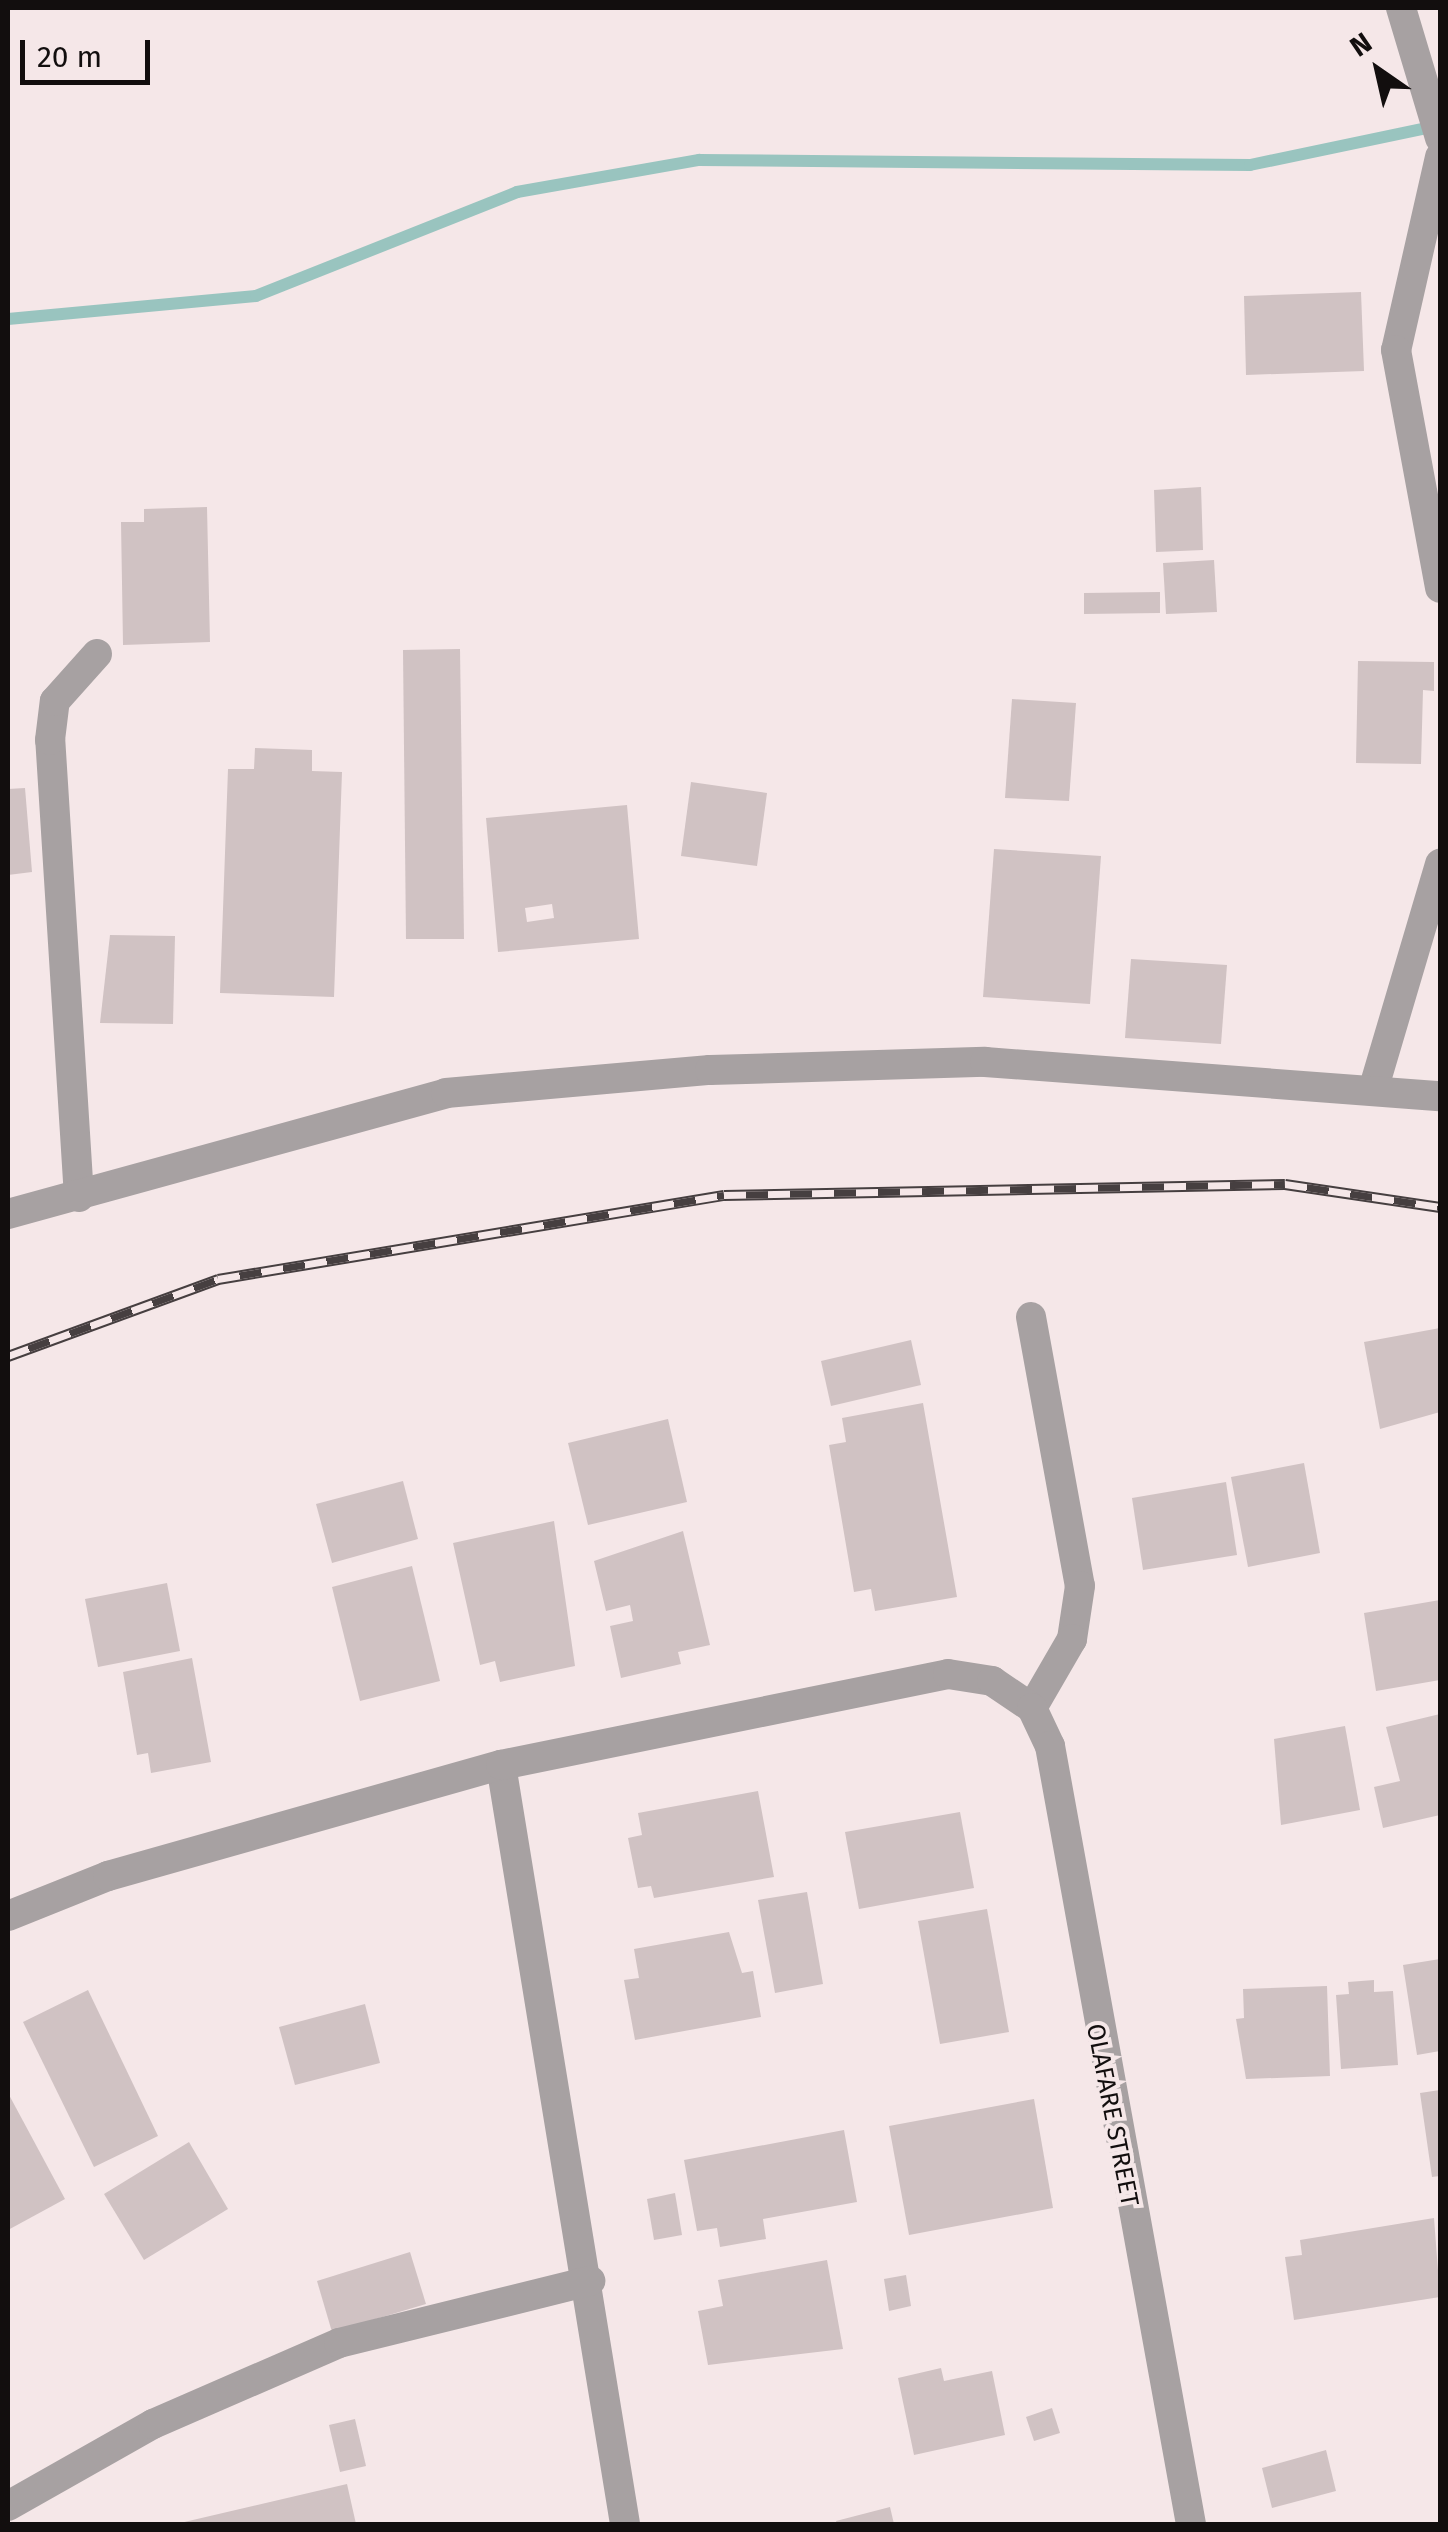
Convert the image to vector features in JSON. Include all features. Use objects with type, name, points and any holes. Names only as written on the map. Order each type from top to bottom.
[{"type":"street","points":[[1401,8],[1440,138]]},
{"type":"street","points":[[1439,166],[1396,350],[1440,588]]},
{"type":"street","points":[[79,1197],[50,740],[54,701],[97,654]]},
{"type":"street","points":[[1374,1086],[1440,864]]},
{"type":"street","points":[[8,1214],[79,1197],[266,1136],[446,1093],[597,1080],[985,1062],[1374,1086],[1440,1096]]},
{"type":"street","points":[[8,1916],[108,1876],[501,1765],[948,1674],[992,1681],[1032,1708],[1072,1639],[1080,1586],[1031,1317]]},
{"type":"street","name":"OLAFARE STREET","points":[[1032,1708],[1050,1746],[1191,2524]]},
{"type":"street","points":[[501,1765],[590,2281],[625,2524]]},
{"type":"street","points":[[8,2506],[153,2424],[339,2343],[590,2281]]},
{"type":"building","points":[[1361,292],[1364,371],[1246,375],[1244,296]]},
{"type":"building","points":[[1201,487],[1203,550],[1156,552],[1154,490]]},
{"type":"building","points":[[207,507],[210,642],[123,645],[121,522],[144,522],[144,509]]},
{"type":"building","points":[[1214,560],[1217,612],[1166,614],[1163,563]]},
{"type":"building","points":[[1160,592],[1160,613],[1084,614],[1084,593]]},
{"type":"building","points":[[460,649],[464,939],[406,939],[403,650]]},
{"type":"building","points":[[1358,661],[1434,662],[1434,691],[1423,690],[1421,764],[1356,763]]},
{"type":"building","points":[[1012,699],[1076,703],[1069,801],[1005,798]]},
{"type":"building","points":[[255,748],[312,750],[312,771],[342,772],[334,997],[220,993],[228,769],[254,769]]},
{"type":"building","points":[[691,782],[767,793],[757,866],[681,856]]},
{"type":"building","points":[[25,788],[32,872],[8,875],[8,789]]},
{"type":"building","points":[[627,805],[639,939],[498,952],[486,818]],"holes":[[[552,904],[554,918],[527,922],[525,908]]]},
{"type":"building","points":[[994,849],[1101,856],[1090,1004],[983,997]]},
{"type":"building","points":[[110,935],[175,936],[173,1024],[100,1023]]},
{"type":"building","points":[[1131,959],[1227,965],[1221,1044],[1125,1038]]},
{"type":"building","points":[[1440,1328],[1440,1412],[1380,1429],[1364,1342]]},
{"type":"building","points":[[911,1340],[921,1385],[831,1406],[821,1361]]},
{"type":"building","points":[[923,1403],[957,1597],[875,1611],[871,1589],[854,1592],[829,1445],[846,1442],[842,1418]]},
{"type":"building","points":[[668,1419],[687,1502],[588,1525],[568,1443]]},
{"type":"building","points":[[1304,1463],[1320,1553],[1248,1567],[1231,1477]]},
{"type":"building","points":[[403,1481],[418,1539],[332,1563],[316,1504]]},
{"type":"building","points":[[1226,1482],[1237,1555],[1143,1570],[1132,1498]]},
{"type":"building","points":[[554,1521],[575,1666],[500,1682],[495,1661],[480,1665],[453,1543]]},
{"type":"building","points":[[683,1531],[710,1645],[678,1652],[681,1664],[621,1678],[610,1626],[633,1621],[630,1605],[606,1611],[594,1561]]},
{"type":"building","points":[[412,1566],[440,1681],[360,1701],[332,1587]]},
{"type":"building","points":[[167,1583],[180,1651],[98,1667],[85,1599]]},
{"type":"building","points":[[1440,1600],[1440,1680],[1376,1691],[1364,1613]]},
{"type":"building","points":[[192,1658],[211,1762],[151,1773],[148,1753],[137,1755],[123,1672]]},
{"type":"building","points":[[1440,1714],[1440,1815],[1383,1828],[1374,1787],[1400,1781],[1386,1727]]},
{"type":"building","points":[[1345,1726],[1360,1810],[1281,1825],[1274,1739]]},
{"type":"building","points":[[758,1791],[774,1877],[654,1898],[651,1886],[638,1888],[628,1838],[642,1835],[638,1813]]},
{"type":"building","points":[[960,1812],[974,1888],[859,1909],[845,1832]]},
{"type":"building","points":[[807,1892],[823,1984],[775,1993],[758,1900]]},
{"type":"building","points":[[987,1909],[1009,2032],[940,2044],[918,1921]]},
{"type":"building","points":[[729,1932],[742,1973],[753,1971],[761,2017],[635,2040],[624,1980],[639,1978],[634,1949]]},
{"type":"building","points":[[1440,1959],[1440,2051],[1417,2055],[1403,1965]]},
{"type":"building","points":[[1374,1980],[1374,1992],[1393,1991],[1398,2065],[1341,2069],[1336,1995],[1349,1994],[1348,1982]]},
{"type":"building","points":[[1327,1986],[1330,2076],[1246,2079],[1236,2019],[1244,2018],[1243,1989]]},
{"type":"building","points":[[88,1990],[158,2136],[94,2167],[23,2022]]},
{"type":"building","points":[[365,2004],[380,2063],[295,2085],[279,2027]]},
{"type":"building","points":[[1440,2090],[1440,2176],[1432,2177],[1420,2093]]},
{"type":"building","points":[[8,2093],[65,2199],[8,2230]]},
{"type":"building","points":[[1034,2099],[1053,2208],[909,2235],[889,2126]]},
{"type":"building","points":[[844,2130],[857,2202],[763,2219],[766,2239],[720,2247],[717,2228],[697,2231],[684,2160]]},
{"type":"building","points":[[189,2142],[228,2209],[144,2260],[104,2194]]},
{"type":"building","points":[[675,2193],[682,2235],[654,2240],[647,2199]]},
{"type":"building","points":[[1434,2218],[1440,2297],[1294,2320],[1285,2257],[1302,2255],[1300,2240]]},
{"type":"building","points":[[410,2252],[426,2304],[332,2332],[317,2281]]},
{"type":"building","points":[[827,2260],[843,2349],[708,2365],[698,2311],[723,2306],[718,2280]]},
{"type":"building","points":[[906,2275],[911,2306],[889,2311],[884,2279]]},
{"type":"building","points":[[941,2368],[944,2381],[992,2371],[1005,2435],[914,2455],[898,2378]]},
{"type":"building","points":[[1052,2408],[1060,2433],[1034,2441],[1026,2417]]},
{"type":"building","points":[[355,2419],[366,2466],[340,2472],[329,2425]]},
{"type":"building","points":[[1326,2450],[1336,2491],[1272,2508],[1262,2468]]},
{"type":"building","points":[[347,2484],[356,2524],[180,2524],[180,2523]]},
{"type":"building","points":[[890,2507],[894,2524],[836,2521]]},
{"type":"waterway","points":[[8,319],[256,296],[517,192],[699,160],[1250,165],[1437,126]]},
{"type":"railway","points":[[8,1356],[218,1279],[724,1195],[1285,1184],[1440,1207]]}]
